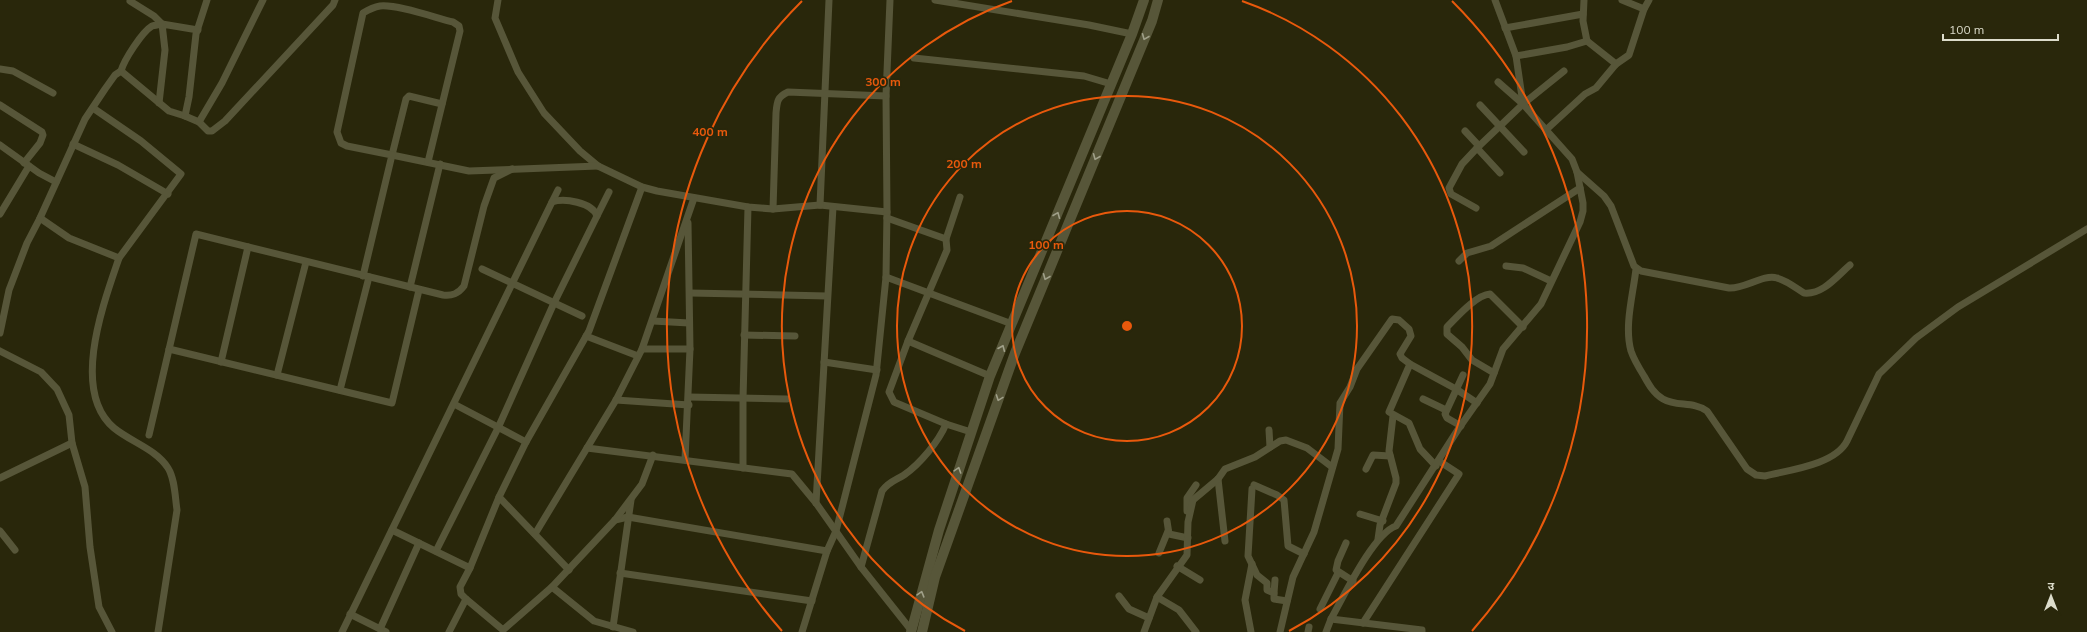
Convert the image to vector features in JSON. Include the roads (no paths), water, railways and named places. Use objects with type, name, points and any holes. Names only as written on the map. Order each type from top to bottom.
[{"type":"main road","points":[[911,631],[939,530],[990,376],[1132,34],[1144,0]]},
{"type":"main road","points":[[922,632],[935,577],[1015,353],[1152,21],[1158,0]]},
{"type":"street","points":[[185,116],[189,97],[194,49],[207,0]]},
{"type":"street","points":[[199,122],[222,83],[263,0]]},
{"type":"street","points":[[121,71],[169,111],[199,122],[208,131],[212,131],[219,128],[333,5],[335,0]]},
{"type":"street","points":[[498,0],[495,18],[518,72],[544,112],[580,151],[598,166],[642,187],[694,198],[748,207],[773,208],[820,205],[887,215],[946,239]]},
{"type":"street","points":[[820,205],[829,0]]},
{"type":"street","points":[[802,632],[828,551],[836,531],[877,370],[886,277],[886,96],[890,0]]},
{"type":"street","points":[[935,0],[970,3],[1089,24],[1132,34]]},
{"type":"street","points":[[1495,0],[1516,56],[1523,104]]},
{"type":"street","points":[[1584,0],[1583,14],[1587,41],[1616,64]]},
{"type":"street","points":[[1622,0],[1644,9]]},
{"type":"street","points":[[1547,129],[1585,94],[1596,88],[1616,64],[1629,55],[1644,9],[1649,0]]},
{"type":"street","points":[[130,1],[154,16],[162,24],[165,50],[159,103]]},
{"type":"street","points":[[428,162],[460,31],[458,24],[388,6],[381,6],[363,13],[337,132],[342,143],[347,146],[469,171],[598,166]]},
{"type":"street","points":[[1505,28],[1583,14]]},
{"type":"street","points":[[0,334],[16,269],[73,144],[93,108],[115,75],[121,71],[122,64],[147,30],[153,26],[162,24],[198,30]]},
{"type":"street","points":[[1516,56],[1567,47],[1587,41]]},
{"type":"street","points":[[914,58],[1084,76],[1111,84]]},
{"type":"street","points":[[0,69],[13,71],[53,93]]},
{"type":"street","points":[[1476,208],[1451,194],[1449,188],[1462,164],[1498,126],[1564,71]]},
{"type":"street","points":[[1326,632],[1330,619],[1378,539],[1390,528],[1396,526],[1490,384],[1503,349],[1541,304],[1580,222],[1584,203],[1577,172],[1572,159],[1547,129],[1523,104],[1498,82]]},
{"type":"street","points":[[773,208],[777,101],[781,95],[788,92],[886,96]]},
{"type":"street","points":[[340,390],[392,155],[406,99],[409,96],[415,96],[442,104]]},
{"type":"street","points":[[0,105],[42,132],[43,135],[40,144],[0,214]]},
{"type":"street","points":[[1480,106],[1524,152]]},
{"type":"street","points":[[93,108],[140,141],[181,174],[168,194],[119,258],[98,320],[94,346],[94,383],[99,408],[114,428],[160,459],[168,469],[174,490],[177,510],[158,632]]},
{"type":"street","points":[[1465,131],[1500,173]]},
{"type":"street","points":[[73,144],[118,165],[168,194]]},
{"type":"street","points":[[1,149],[56,182]]},
{"type":"street","points":[[410,287],[440,164]]},
{"type":"street","points":[[149,435],[196,234],[419,290],[443,295],[460,292],[464,286],[484,206],[494,178],[512,169]]},
{"type":"street","points":[[1577,172],[1604,196],[1611,206],[1636,269],[1628,330],[1629,342],[1634,359],[1651,388],[1664,400],[1675,404],[1698,405],[1707,410],[1747,469],[1756,475],[1765,476],[1816,463],[1831,457],[1842,449],[1879,374],[1912,341],[1958,308],[2087,228]]},
{"type":"street","points":[[642,187],[586,336],[526,442],[499,497],[470,568],[460,586],[461,594],[503,630],[552,587],[615,520],[642,484],[653,455]]},
{"type":"street","points":[[1459,261],[1467,253],[1491,246],[1580,188]]},
{"type":"street","points":[[342,632],[558,190]]},
{"type":"street","points":[[436,551],[498,428],[554,303],[609,192]]},
{"type":"street","points":[[960,196],[946,239],[947,250],[928,292],[890,386],[890,397],[894,402],[946,424],[971,432]]},
{"type":"street","points":[[535,534],[616,400],[642,349],[653,321],[694,198]]},
{"type":"street","points":[[552,202],[565,200],[578,203],[595,212],[597,216]]},
{"type":"street","points":[[744,468],[743,399],[748,207]]},
{"type":"street","points":[[816,503],[833,207]]},
{"type":"street","points":[[40,218],[69,238],[119,258]]},
{"type":"street","points":[[685,459],[689,404],[690,349],[690,252],[688,218]]},
{"type":"street","points":[[680,241],[690,252]]},
{"type":"street","points":[[221,362],[248,247]]},
{"type":"street","points":[[276,375],[306,262]]},
{"type":"street","points":[[1636,269],[1729,288],[1742,287],[1766,278],[1777,277],[1804,293],[1809,294],[1819,291],[1850,265]]},
{"type":"street","points":[[1506,266],[1523,268],[1551,281]]},
{"type":"street","points":[[482,270],[582,316]]},
{"type":"street","points":[[886,277],[1012,324]]},
{"type":"street","points":[[169,349],[392,403],[419,290]]},
{"type":"street","points":[[690,293],[827,296]]},
{"type":"street","points":[[1494,373],[1470,358],[1462,347],[1447,334],[1447,326],[1484,295],[1490,294],[1523,327]]},
{"type":"street","points":[[1280,632],[1293,577],[1314,532],[1339,444],[1340,403],[1350,387],[1357,369],[1392,320],[1399,320],[1411,333],[1410,339],[1400,354],[1402,358],[1410,364],[1456,389],[1476,403]]},
{"type":"street","points":[[653,321],[689,323]]},
{"type":"street","points":[[744,334],[795,336]]},
{"type":"street","points":[[586,336],[638,356]]},
{"type":"street","points":[[908,341],[990,376]]},
{"type":"street","points":[[642,349],[690,349]]},
{"type":"street","points":[[0,351],[41,372],[57,389],[69,415],[72,443],[85,487],[90,547],[99,607],[112,632]]},
{"type":"street","points":[[824,362],[877,370]]},
{"type":"street","points":[[1362,623],[1459,474],[1437,463],[1420,448],[1409,423],[1390,414],[1389,410],[1410,364]]},
{"type":"street","points":[[1461,426],[1446,416],[1446,410],[1463,375]]},
{"type":"street","points":[[688,397],[787,399]]},
{"type":"street","points":[[1423,399],[1446,410]]},
{"type":"street","points":[[616,400],[689,404]]},
{"type":"street","points":[[454,404],[526,442]]},
{"type":"street","points":[[1378,539],[1380,525],[1396,483],[1389,446],[1393,416]]},
{"type":"street","points":[[861,567],[882,491],[887,484],[905,474],[912,468],[939,440],[946,424]]},
{"type":"street","points":[[1269,430],[1270,447]]},
{"type":"street","points":[[1188,522],[1193,500],[1218,479],[1226,469],[1232,465],[1255,457],[1280,441],[1294,442],[1307,448],[1332,467]]},
{"type":"street","points":[[0,478],[72,443]]},
{"type":"street","points":[[587,448],[685,459],[792,474],[816,503],[861,567],[911,631]]},
{"type":"street","points":[[1366,470],[1373,455],[1390,456]]},
{"type":"street","points":[[1218,479],[1225,541]]},
{"type":"street","points":[[1144,632],[1157,597],[1177,566],[1187,555],[1187,498],[1196,484]]},
{"type":"street","points":[[1274,593],[1267,590],[1267,583],[1259,577],[1248,552],[1253,487],[1277,495],[1284,500],[1288,546],[1304,554]]},
{"type":"street","points":[[499,497],[569,570]]},
{"type":"street","points":[[613,627],[631,499]]},
{"type":"street","points":[[1360,514],[1382,521]]},
{"type":"street","points":[[615,520],[628,517],[828,551]]},
{"type":"street","points":[[1159,553],[1168,531],[1167,521]]},
{"type":"street","points":[[392,530],[470,568]]},
{"type":"street","points":[[0,531],[15,550]]},
{"type":"street","points":[[1168,531],[1171,535],[1188,538]]},
{"type":"street","points":[[350,614],[383,630],[419,543]]},
{"type":"street","points":[[1320,609],[1338,573],[1336,567],[1346,543]]},
{"type":"street","points":[[1251,632],[1245,600],[1252,564]]},
{"type":"street","points":[[1177,566],[1200,580]]},
{"type":"street","points":[[620,573],[812,601]]},
{"type":"street","points":[[1338,573],[1353,580]]},
{"type":"street","points":[[1276,580],[1274,598],[1287,601]]},
{"type":"street","points":[[552,587],[594,621],[633,632]]},
{"type":"street","points":[[1119,596],[1129,609],[1149,618]]},
{"type":"street","points":[[1157,597],[1179,610],[1196,632]]},
{"type":"street","points":[[449,632],[466,598]]},
{"type":"street","points":[[1330,619],[1422,630],[1422,632]]}]
